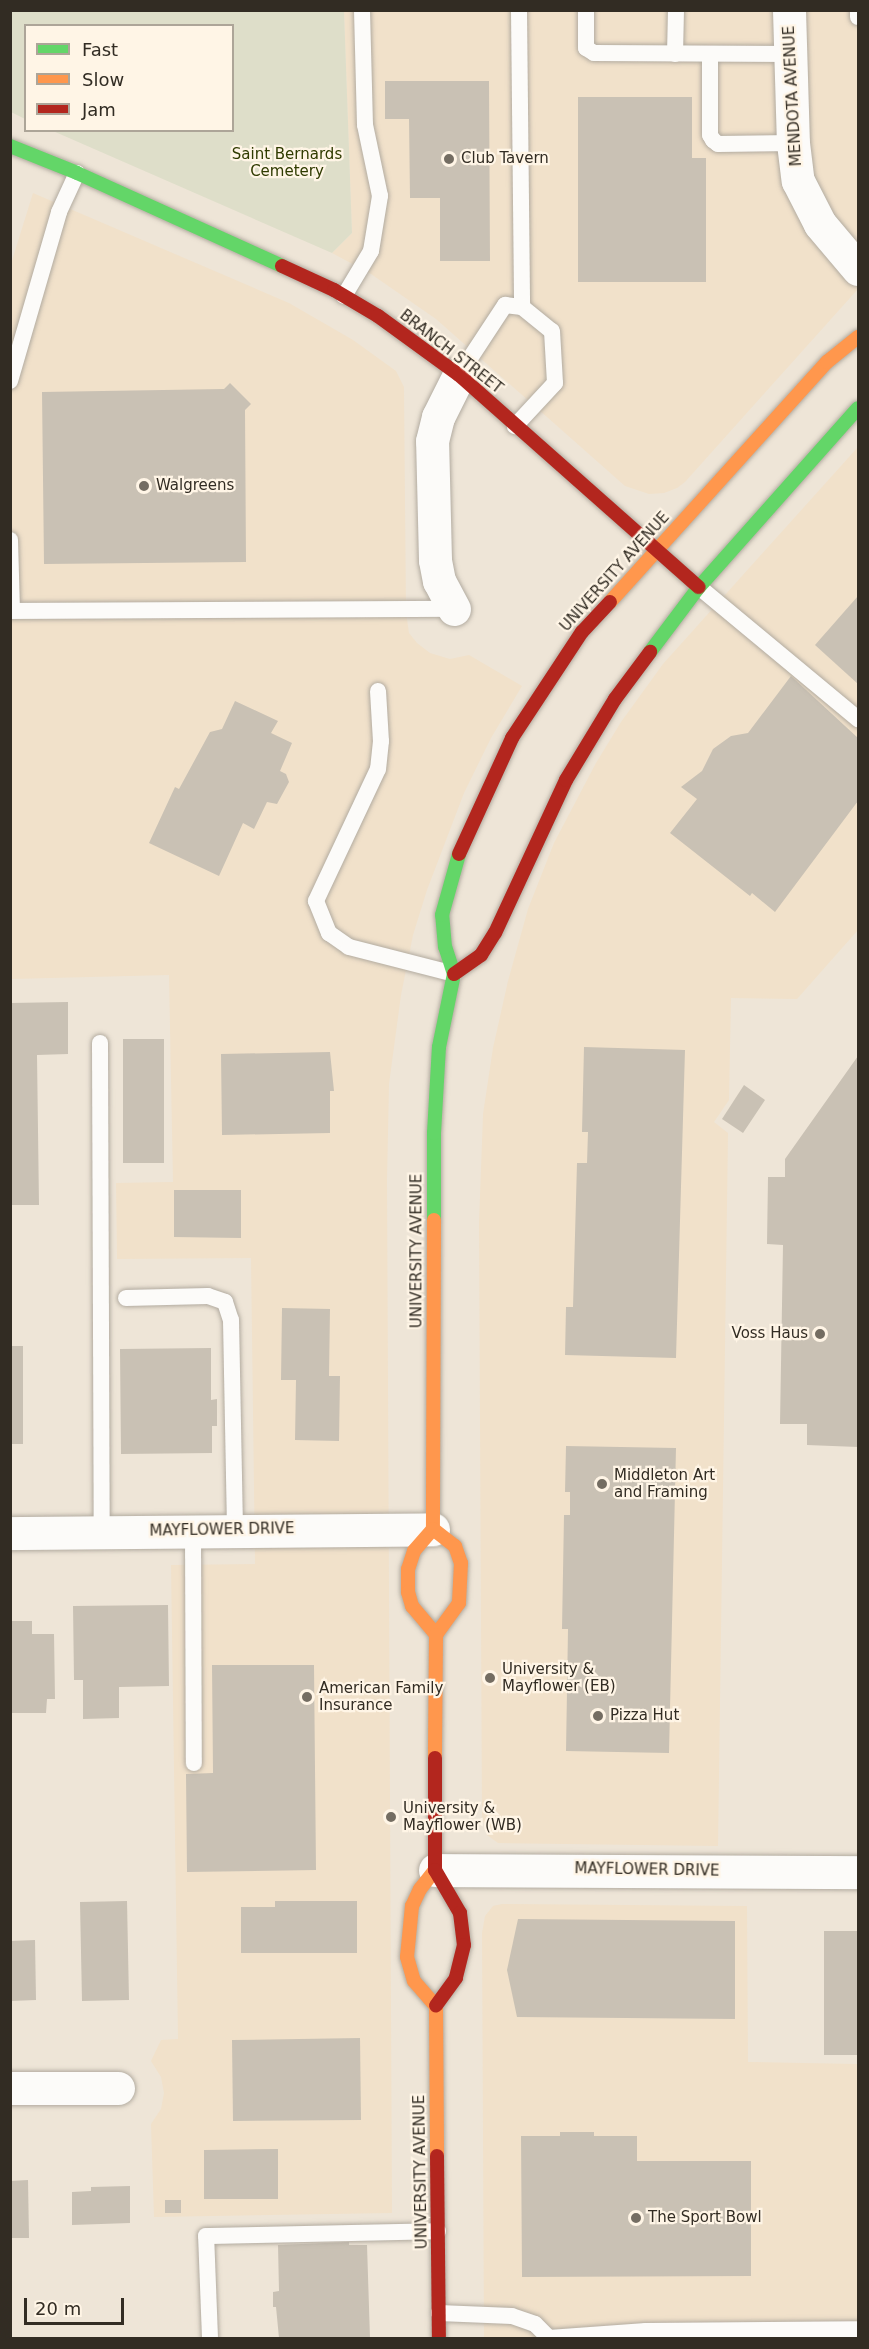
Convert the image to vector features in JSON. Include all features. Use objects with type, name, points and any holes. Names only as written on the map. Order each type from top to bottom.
[{"type":"main road","name":"BRANCH STREET","points":[[10,146],[77,173],[344,296],[408,336],[459,375],[699,588]]},
{"type":"main road","name":"UNIVERSITY AVENUE","points":[[433,1529],[434,1125],[439,1047],[454,974],[443,930],[444,898],[462,846],[489,784],[523,720],[562,658],[604,604],[827,362],[858,337]]},
{"type":"main road","points":[[454,974],[481,955],[490,942],[574,765],[615,699],[699,588],[858,408]]},
{"type":"main road","points":[[435,1870],[420,1889],[412,1906],[407,1957],[414,1981],[436,2006],[456,1978],[464,1945],[460,1913],[435,1870],[436,1635],[459,1603],[462,1568],[455,1546],[433,1529],[412,1555],[408,1569],[408,1593],[417,1614],[436,1635]]},
{"type":"main road","name":"UNIVERSITY AVENUE","points":[[436,2006],[439,2338]]},
{"type":"street","name":"MENDOTA AVENUE","points":[[789,10],[793,143],[798,181],[820,224],[858,269]]},
{"type":"street","points":[[454,609],[442,589],[435,560],[432,441],[438,417],[459,375]]},
{"type":"street","name":"MAYFLOWER DRIVE","points":[[10,1533],[433,1529]]},
{"type":"street","name":"MAYFLOWER DRIVE","points":[[435,1870],[858,1872]]},
{"type":"street","points":[[10,2088],[118,2088]]},
{"type":"lane","points":[[344,296],[371,251],[380,196],[364,124],[362,10]]},
{"type":"lane","points":[[519,10],[522,306]]},
{"type":"lane","points":[[586,10],[586,48],[594,53],[790,54]]},
{"type":"lane","points":[[675,54],[676,10]]},
{"type":"lane","points":[[710,54],[710,135],[712,140],[718,144],[793,143]]},
{"type":"lane","points":[[10,381],[59,212],[77,173]]},
{"type":"lane","points":[[459,375],[505,306],[522,306],[552,331],[555,383],[516,426]]},
{"type":"lane","points":[[10,540],[12,612],[454,609]]},
{"type":"lane","points":[[699,588],[858,719]]},
{"type":"lane","points":[[378,691],[381,741],[378,769],[316,901],[329,933],[349,947],[454,974]]},
{"type":"lane","points":[[100,1043],[102,1532]]},
{"type":"lane","points":[[126,1298],[208,1296],[225,1302],[231,1320],[236,1530]]},
{"type":"lane","points":[[193,1530],[194,1764]]},
{"type":"lane","points":[[210,2338],[206,2236],[438,2231]]},
{"type":"lane","points":[[439,2313],[512,2316],[535,2324],[549,2338],[646,2331],[858,2329]]},
{"type":"shaded area","points":[[344,11],[858,11],[858,289],[685,482],[664,493],[649,494],[625,486],[436,319],[371,274],[332,253],[352,233]]},
{"type":"shaded area","points":[[33,193],[289,303],[353,340],[396,371],[404,387],[406,612],[409,633],[430,653],[450,659],[469,655],[522,686],[491,738],[464,793],[427,890],[413,935],[401,995],[389,1084],[387,1180],[392,2213],[154,2217],[151,2124],[161,2109],[164,2093],[161,2077],[151,2061],[161,2040],[178,2039],[171,1565],[255,1564],[251,1258],[117,1259],[116,1183],[173,1182],[169,975],[11,979],[10,267]]},
{"type":"shaded area","points":[[858,447],[858,930],[797,999],[731,998],[729,1100],[714,1122],[728,1133],[718,1846],[498,1843],[487,1835],[482,1816],[479,1222],[483,1114],[493,1048],[508,981],[528,909],[554,843],[596,763],[621,722],[663,664]]},
{"type":"shaded area","points":[[502,1904],[747,1906],[748,2062],[858,2064],[858,2338],[484,2338],[482,1933],[485,1916],[493,1906]]},
{"type":"green space","name":"Saint Bernards Cemetery","points":[[11,10],[344,11],[352,233],[332,253],[55,132],[234,132],[234,24],[24,24],[24,118],[11,112]]},
{"type":"building","name":"Club Tavern","points":[[385,81],[489,81],[490,261],[440,261],[440,198],[410,198],[409,119],[385,119]]},
{"type":"building","points":[[578,97],[692,97],[692,158],[706,158],[706,282],[578,282]]},
{"type":"building","name":"Walgreens","points":[[230,383],[251,404],[245,410],[246,562],[44,564],[42,392],[224,389]]},
{"type":"building","points":[[858,596],[858,684],[815,645]]},
{"type":"building","points":[[791,676],[858,738],[858,801],[775,912],[752,893],[750,896],[670,833],[697,799],[681,787],[702,771],[713,749],[731,736],[748,733]]},
{"type":"building","points":[[235,701],[278,721],[271,733],[292,743],[280,771],[286,774],[289,782],[277,804],[267,802],[254,829],[243,823],[219,876],[149,843],[175,787],[179,789],[210,732],[222,729]]},
{"type":"building","points":[[68,1002],[68,1054],[37,1055],[39,1205],[10,1205],[10,1003]]},
{"type":"building","points":[[123,1039],[164,1039],[164,1163],[123,1163]]},
{"type":"building","points":[[584,1047],[685,1050],[676,1358],[565,1355],[566,1307],[573,1307],[577,1163],[587,1163],[588,1132],[582,1132]]},
{"type":"building","points":[[330,1052],[334,1091],[330,1091],[330,1133],[222,1135],[221,1054]]},
{"type":"building","name":"Voss Haus","points":[[858,1056],[858,1447],[807,1445],[807,1424],[780,1424],[783,1245],[767,1244],[768,1177],[785,1177],[785,1159]]},
{"type":"building","points":[[744,1085],[765,1100],[743,1133],[722,1119]]},
{"type":"building","points":[[174,1190],[241,1190],[241,1238],[174,1237]]},
{"type":"building","points":[[282,1308],[330,1309],[329,1376],[340,1376],[339,1441],[295,1440],[296,1380],[281,1380]]},
{"type":"building","points":[[10,1346],[23,1346],[23,1444],[10,1444]]},
{"type":"building","points":[[211,1348],[211,1400],[217,1399],[217,1426],[212,1426],[212,1453],[121,1454],[120,1349]]},
{"type":"building","points":[[566,1446],[676,1448],[669,1753],[566,1751],[568,1629],[562,1629],[564,1515],[570,1515],[570,1492],[565,1492]]},
{"type":"building","points":[[168,1605],[169,1686],[119,1687],[119,1718],[83,1719],[83,1680],[74,1680],[73,1606]]},
{"type":"building","points":[[10,1621],[32,1621],[32,1634],[54,1634],[55,1699],[47,1699],[46,1713],[10,1713]]},
{"type":"building","points":[[212,1665],[314,1665],[316,1870],[187,1872],[186,1774],[213,1773]]},
{"type":"building","points":[[127,1901],[129,2000],[82,2001],[80,1902]]},
{"type":"building","points":[[275,1901],[357,1901],[357,1953],[241,1953],[241,1907],[275,1907]]},
{"type":"building","points":[[518,1919],[735,1921],[735,2019],[517,2017],[507,1970]]},
{"type":"building","points":[[824,1931],[858,1931],[858,2055],[824,2055]]},
{"type":"building","points":[[35,1940],[36,2000],[10,2001],[10,1941]]},
{"type":"building","points":[[360,2038],[361,2120],[233,2121],[232,2040]]},
{"type":"building","name":"The Sport Bowl","points":[[560,2132],[594,2132],[594,2136],[637,2136],[637,2161],[751,2161],[751,2276],[522,2277],[521,2136],[560,2136]]},
{"type":"building","points":[[278,2149],[278,2199],[204,2199],[204,2150]]},
{"type":"building","points":[[28,2180],[29,2238],[10,2238],[10,2181]]},
{"type":"building","points":[[130,2186],[130,2223],[72,2225],[72,2192],[91,2191],[91,2187]]},
{"type":"building","points":[[165,2200],[181,2200],[181,2213],[165,2213]]},
{"type":"building","points":[[349,2242],[349,2245],[367,2245],[370,2338],[279,2338],[276,2307],[273,2307],[273,2292],[279,2291],[278,2245]]},
{"type":"traffic: fast","points":[[10,146],[77,173],[282,266]]},
{"type":"traffic: fast","points":[[650,652],[699,587],[858,408]]},
{"type":"traffic: fast","points":[[434,1220],[434,1133],[439,1047],[454,974],[445,947],[442,915],[459,854]]},
{"type":"traffic: slow","points":[[610,602],[827,362],[858,337]]},
{"type":"traffic: slow","points":[[434,1220],[433,1529],[414,1551],[408,1569],[408,1592],[412,1606],[436,1635]]},
{"type":"traffic: slow","points":[[433,1529],[455,1546],[461,1563],[459,1603],[436,1635],[435,1758]]},
{"type":"traffic: slow","points":[[435,1870],[420,1889],[412,1906],[407,1957],[414,1981],[436,2006],[437,2156]]},
{"type":"traffic: jam","points":[[282,266],[334,290],[378,316],[459,375],[699,587]]},
{"type":"traffic: jam","points":[[459,854],[512,738],[582,632],[610,602]]},
{"type":"traffic: jam","points":[[454,974],[481,955],[495,933],[566,780],[615,699],[650,652]]},
{"type":"traffic: jam","points":[[435,1758],[435,1870],[460,1913],[464,1945],[456,1978],[436,2006]]},
{"type":"traffic: jam","points":[[437,2156],[439,2338]]},
{"type":"place","name":"Club Tavern","points":[[449,159]]},
{"type":"place","name":"Walgreens","points":[[144,486]]},
{"type":"place","name":"Voss Haus","points":[[820,1334]]},
{"type":"place","name":"Middleton Art and Framing","points":[[602,1484]]},
{"type":"place","name":"University & Mayflower (EB)","points":[[490,1678]]},
{"type":"place","name":"American Family Insurance","points":[[307,1697]]},
{"type":"place","name":"Pizza Hut","points":[[598,1716]]},
{"type":"place","name":"University & Mayflower (WB)","points":[[391,1817]]},
{"type":"place","name":"The Sport Bowl","points":[[636,2218]]}]
